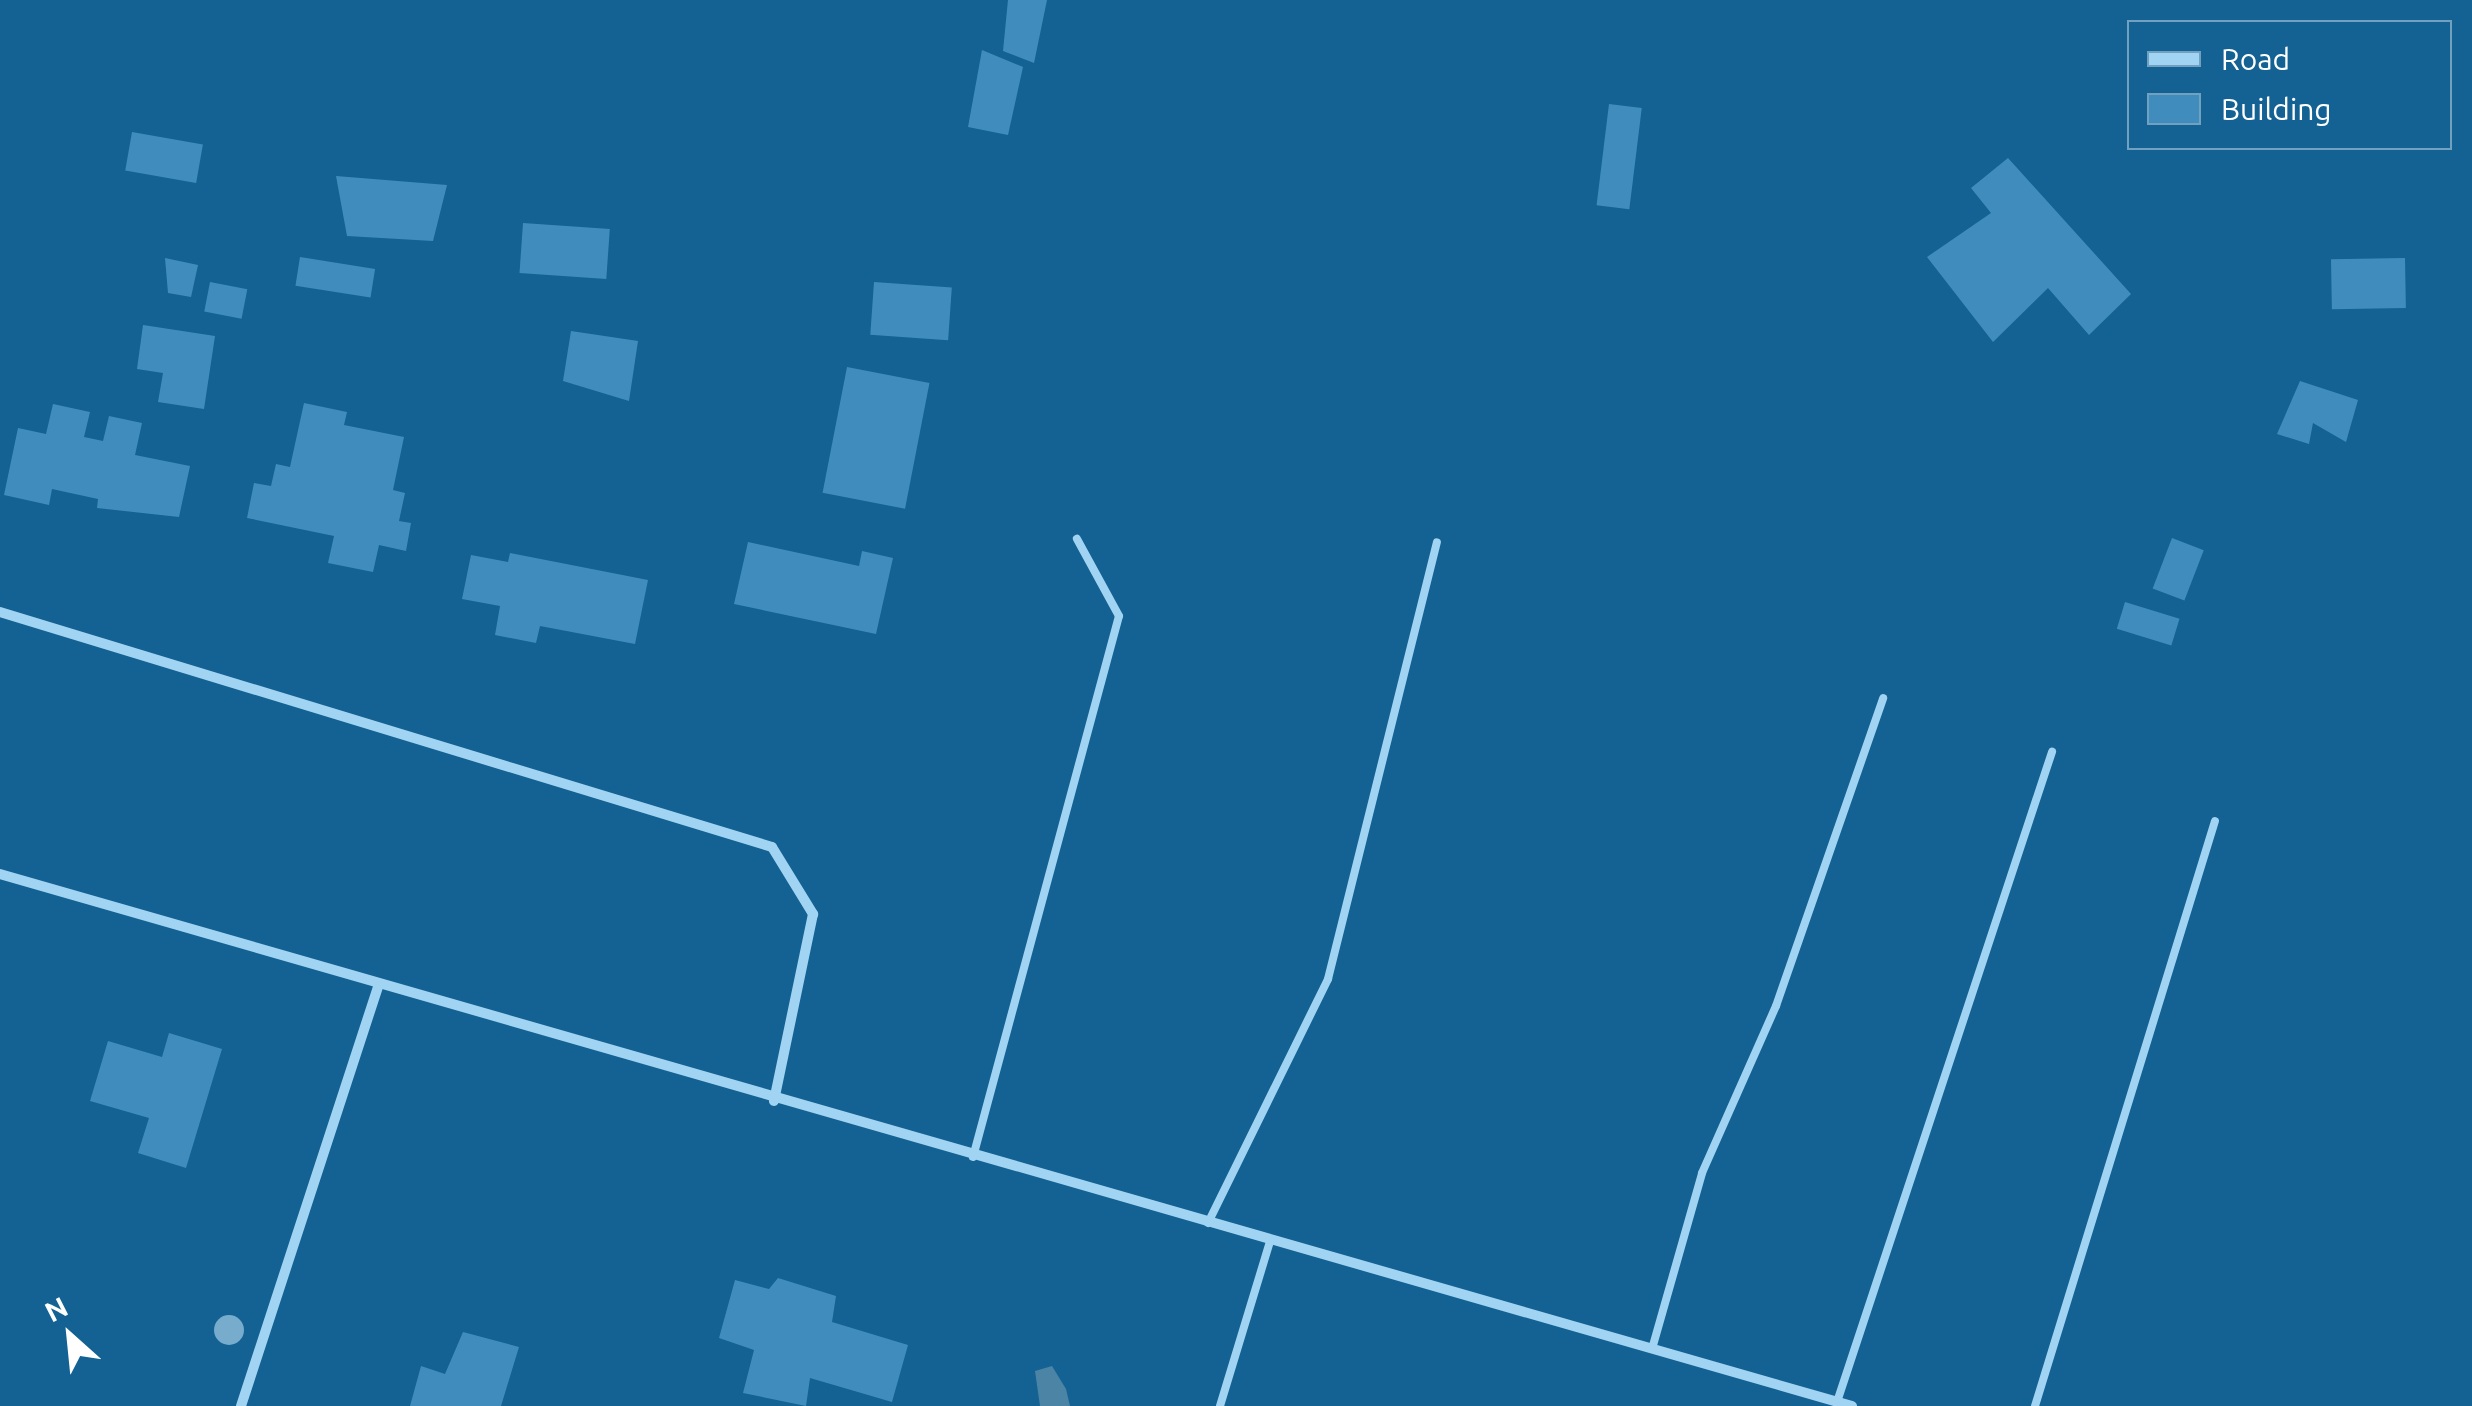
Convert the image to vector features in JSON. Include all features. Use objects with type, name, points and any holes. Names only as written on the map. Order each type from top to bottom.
[{"type":"street","points":[[0,612],[772,847],[813,914],[774,1101]]},
{"type":"street","points":[[0,874],[774,1101],[1852,1406]]},
{"type":"street","points":[[241,1406],[378,987]]},
{"type":"lane","points":[[974,1157],[1120,616],[1077,539]]},
{"type":"lane","points":[[1208,1223],[1328,979],[1437,542]]},
{"type":"lane","points":[[1652,1349],[1702,1172],[1776,1006],[1882,698]]},
{"type":"lane","points":[[1837,1402],[2052,752]]},
{"type":"lane","points":[[2035,1406],[2214,821]]},
{"type":"lane","points":[[1220,1406],[1270,1241]]},
{"type":"water","points":[[1052,1366],[1066,1389],[1070,1406],[1040,1406],[1035,1371]]},
{"type":"building","points":[[1008,0],[1047,0],[1034,63],[1003,51]]},
{"type":"building","points":[[982,50],[1023,67],[1008,135],[968,127]]},
{"type":"building","points":[[1609,104],[1642,108],[1629,209],[1597,205]]},
{"type":"building","points":[[132,132],[203,145],[196,183],[125,170]]},
{"type":"building","points":[[2008,158],[2131,294],[2089,335],[2048,288],[1993,342],[1927,257],[1991,213],[1971,188]]},
{"type":"building","points":[[336,176],[447,185],[433,241],[347,236]]},
{"type":"building","points":[[523,223],[610,229],[606,279],[520,273]]},
{"type":"building","points":[[300,257],[375,269],[371,298],[295,286]]},
{"type":"building","points":[[165,258],[198,265],[191,297],[168,293]]},
{"type":"building","points":[[2405,258],[2406,308],[2332,309],[2331,259]]},
{"type":"building","points":[[210,282],[247,289],[242,319],[204,311]]},
{"type":"building","points":[[874,282],[952,287],[948,340],[870,335]]},
{"type":"building","points":[[143,325],[215,336],[204,409],[158,402],[163,373],[137,369]]},
{"type":"building","points":[[571,331],[638,341],[629,401],[563,381]]},
{"type":"building","points":[[847,367],[929,383],[905,509],[823,493]]},
{"type":"building","points":[[2300,381],[2358,400],[2346,442],[2313,423],[2309,444],[2277,434]]},
{"type":"building","points":[[304,403],[347,412],[344,425],[404,437],[393,490],[405,493],[399,521],[411,523],[406,551],[379,545],[373,572],[328,563],[334,536],[247,518],[254,483],[271,486],[276,464],[290,467]]},
{"type":"building","points":[[53,404],[90,412],[84,437],[103,441],[109,416],[142,423],[135,455],[190,466],[179,517],[97,508],[98,499],[52,489],[49,505],[4,495],[18,428],[46,434]]},
{"type":"building","points":[[2172,538],[2204,550],[2184,601],[2153,588]]},
{"type":"building","points":[[748,542],[859,566],[862,551],[893,558],[876,634],[734,604]]},
{"type":"building","points":[[510,553],[648,580],[635,644],[540,626],[536,643],[495,635],[500,606],[462,599],[471,555],[508,562]]},
{"type":"building","points":[[2125,602],[2180,619],[2171,645],[2117,629]]},
{"type":"building","points":[[169,1033],[222,1049],[186,1168],[138,1153],[149,1118],[90,1101],[108,1041],[162,1057]]},
{"type":"building","points":[[778,1278],[836,1296],[832,1322],[908,1345],[892,1402],[810,1378],[806,1406],[743,1393],[754,1350],[719,1338],[735,1280],[769,1289]]},
{"type":"building","points":[[463,1332],[519,1347],[501,1406],[410,1406],[421,1366],[445,1374]]}]
